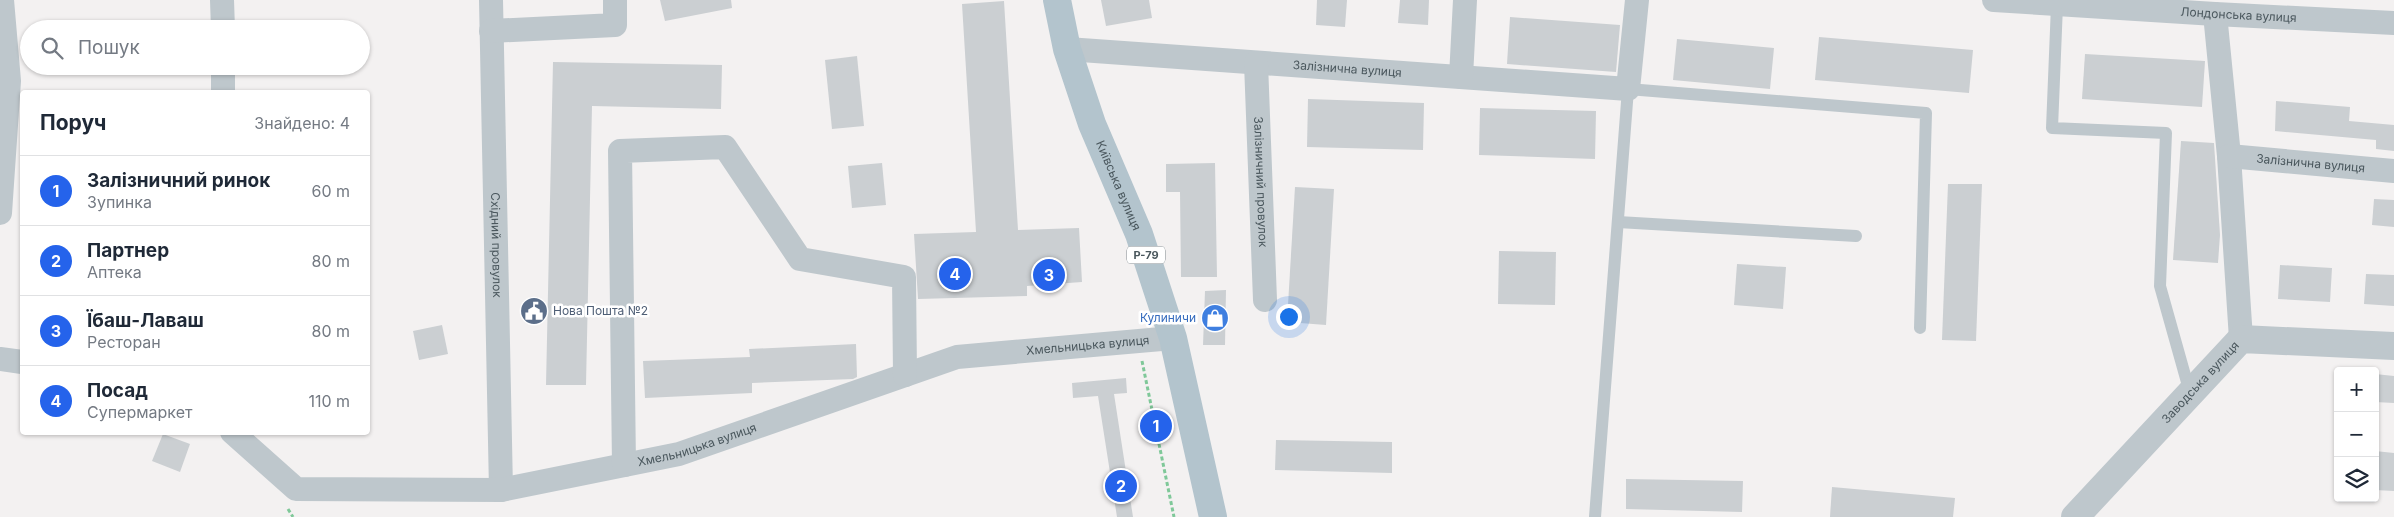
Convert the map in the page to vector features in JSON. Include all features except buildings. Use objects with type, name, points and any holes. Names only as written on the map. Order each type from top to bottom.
[{"type":"main road","name":"Київська вулиця","points":[[1057,0],[1067,50],[1092,124],[1139,234],[1173,338],[1213,517]]},
{"type":"street","points":[[0,212],[9,81],[2,0]]},
{"type":"street","points":[[222,0],[222,20]]},
{"type":"street","name":"Східний провулок","points":[[491,0],[501,490]]},
{"type":"street","points":[[491,31],[616,25],[615,0]]},
{"type":"street","points":[[1461,77],[1465,0]]},
{"type":"street","points":[[1628,89],[1636,0]]},
{"type":"street","name":"Лондонська вулиця","points":[[1994,0],[2394,23]]},
{"type":"street","points":[[2215,14],[2229,156],[2241,338]]},
{"type":"street","name":"Залізнична вулиця","points":[[1067,50],[1628,89]]},
{"type":"street","name":"Залізничний провулок","points":[[1256,63],[1265,300]]},
{"type":"street","points":[[223,75],[223,90]]},
{"type":"street","points":[[624,465],[620,150],[725,147],[800,259],[904,277],[906,375]]},
{"type":"street","name":"Залізнична вулиця","points":[[2229,156],[2394,172]]},
{"type":"street","name":"Хмельницька вулиця","points":[[235,435],[296,489],[501,490],[679,454],[957,357],[1173,338]]},
{"type":"street","name":"Заводська вулиця","points":[[2075,517],[2241,338],[2394,346]]},
{"type":"street","points":[[0,358],[20,362]]},
{"type":"lane","points":[[2057,5],[2052,128],[2166,133],[2160,286],[2190,393]]},
{"type":"lane","points":[[1596,517],[1628,89],[1926,113],[1920,328]]},
{"type":"lane","points":[[1618,222],[1856,236]]},
{"type":"path","points":[[1138,341],[1174,517]]},
{"type":"place","name":"Посад","points":[[955,274]]},
{"type":"place","name":"Їбаш-Лаваш","points":[[1049,275]]},
{"type":"place","name":"Нова Пошта №2","points":[[534,311]]},
{"type":"place","name":"Кулиничи","points":[[1215,318]]},
{"type":"place","name":"Залізничний ринок","points":[[1156,426]]},
{"type":"place","name":"Партнер","points":[[1121,486]]}]
